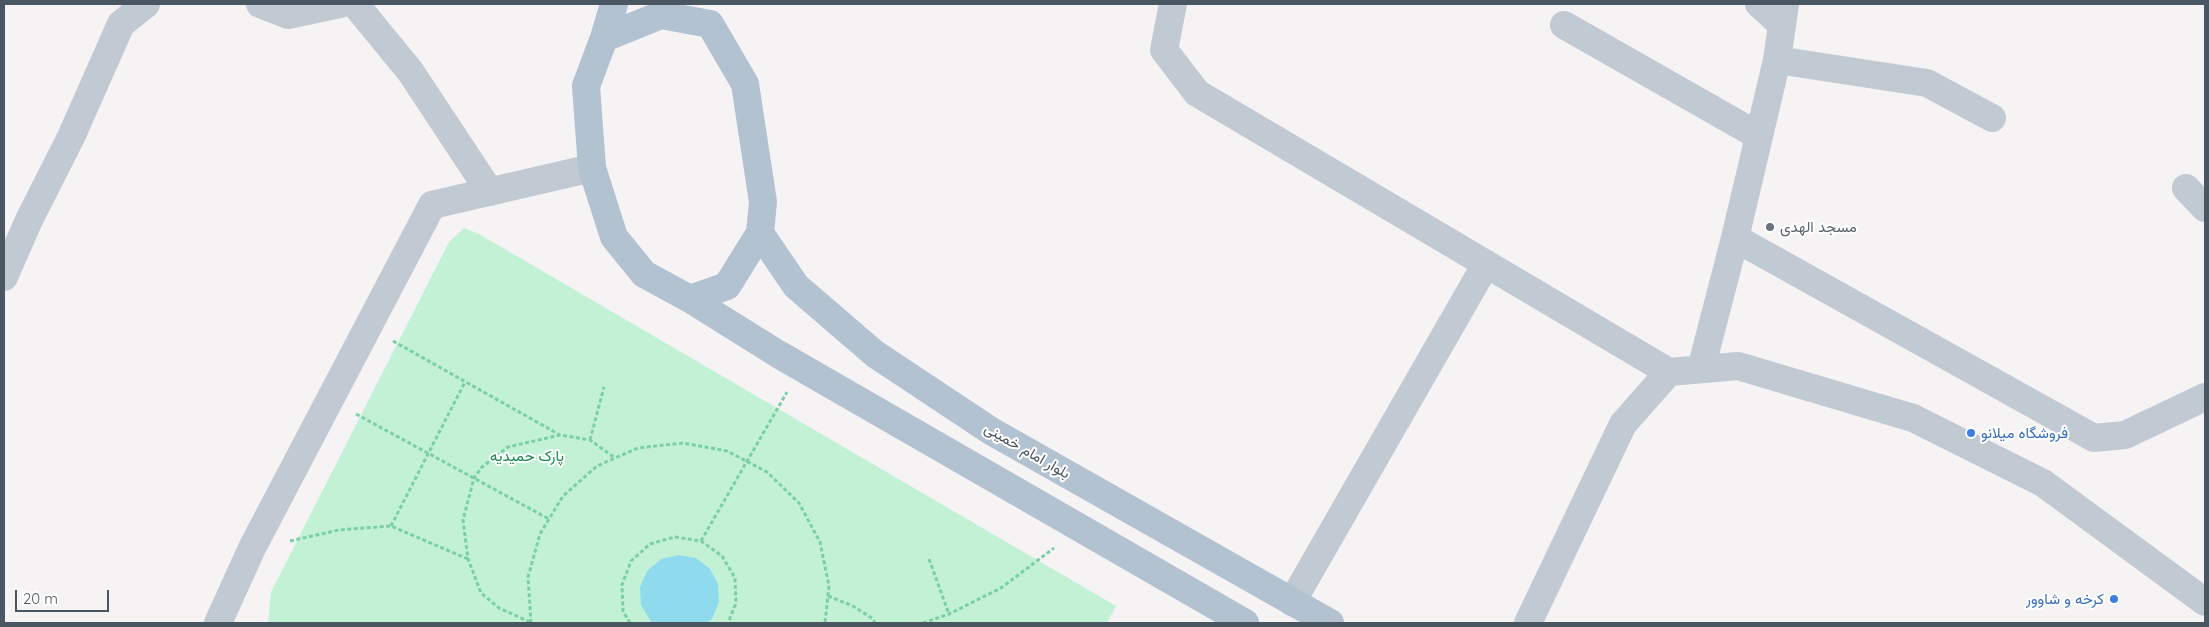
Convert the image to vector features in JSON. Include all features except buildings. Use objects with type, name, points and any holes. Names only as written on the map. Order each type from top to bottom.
[{"type":"main road","points":[[614,4],[604,38],[586,86],[592,168],[614,237],[644,274],[690,299],[801,367],[1245,623]]},
{"type":"main road","points":[[604,38],[661,15],[707,14],[745,84],[763,202],[760,233],[727,286],[690,299]]},
{"type":"main road","name":"بلوار امام خمینی","points":[[760,233],[796,286],[876,354],[991,431],[1330,623]]},
{"type":"street","points":[[4,277],[29,220],[72,137],[121,24],[146,4]]},
{"type":"street","points":[[260,4],[288,15],[340,4]]},
{"type":"street","points":[[355,4],[410,71],[490,192]]},
{"type":"street","points":[[1173,4],[1164,50],[1197,93],[1669,372],[1738,366],[1914,418],[2043,483],[2205,602]]},
{"type":"street","points":[[1701,370],[1735,238],[1777,60],[1783,14],[1759,4]]},
{"type":"street","points":[[1564,25],[1759,136]]},
{"type":"street","points":[[1777,60],[1927,83],[1992,118]]},
{"type":"street","points":[[218,623],[252,548],[432,205],[592,168]]},
{"type":"street","points":[[2186,188],[2205,208]]},
{"type":"street","points":[[1735,238],[2094,438],[2125,435],[2205,397]]},
{"type":"street","points":[[1292,602],[1486,264]]},
{"type":"street","points":[[1528,623],[1623,424],[1669,372]]},
{"type":"path","points":[[368,327],[560,436]]},
{"type":"path","points":[[701,541],[801,367]]},
{"type":"path","points":[[391,526],[464,382]]},
{"type":"path","points":[[590,440],[604,387]]},
{"type":"path","points":[[330,400],[549,519]]},
{"type":"path","points":[[615,458],[590,440],[560,436],[508,447],[482,467],[474,478],[463,520],[468,559],[481,593],[498,608],[530,623],[528,577],[540,534],[563,496],[597,466],[638,448],[682,443],[727,451],[747,461],[767,472],[799,503],[820,542],[829,586],[825,623]]},
{"type":"path","points":[[252,548],[339,530],[391,526],[468,559]]},
{"type":"path","points":[[923,623],[949,614],[1001,588],[1080,528]]},
{"type":"path","points":[[630,623],[624,611],[622,585],[631,562],[650,544],[675,537],[701,541],[722,556],[734,578],[736,603],[728,623]]},
{"type":"path","points":[[929,559],[949,614]]},
{"type":"path","points":[[828,596],[854,606],[875,623]]},
{"type":"green space","name":"پارک حمیدیه","points":[[464,228],[479,234],[1116,606],[1107,623],[268,623],[271,592],[449,242]]},
{"type":"water","points":[[678,555],[696,558],[710,569],[718,584],[719,602],[712,619],[707,623],[652,623],[641,605],[640,587],[647,571],[661,559]]},
{"type":"place","name":"مسجد الهدی","points":[[1770,227]]},
{"type":"place","name":"فروشگاه میلانو","points":[[1971,433]]},
{"type":"place","name":"کرخه و شاوور","points":[[2114,599]]}]
